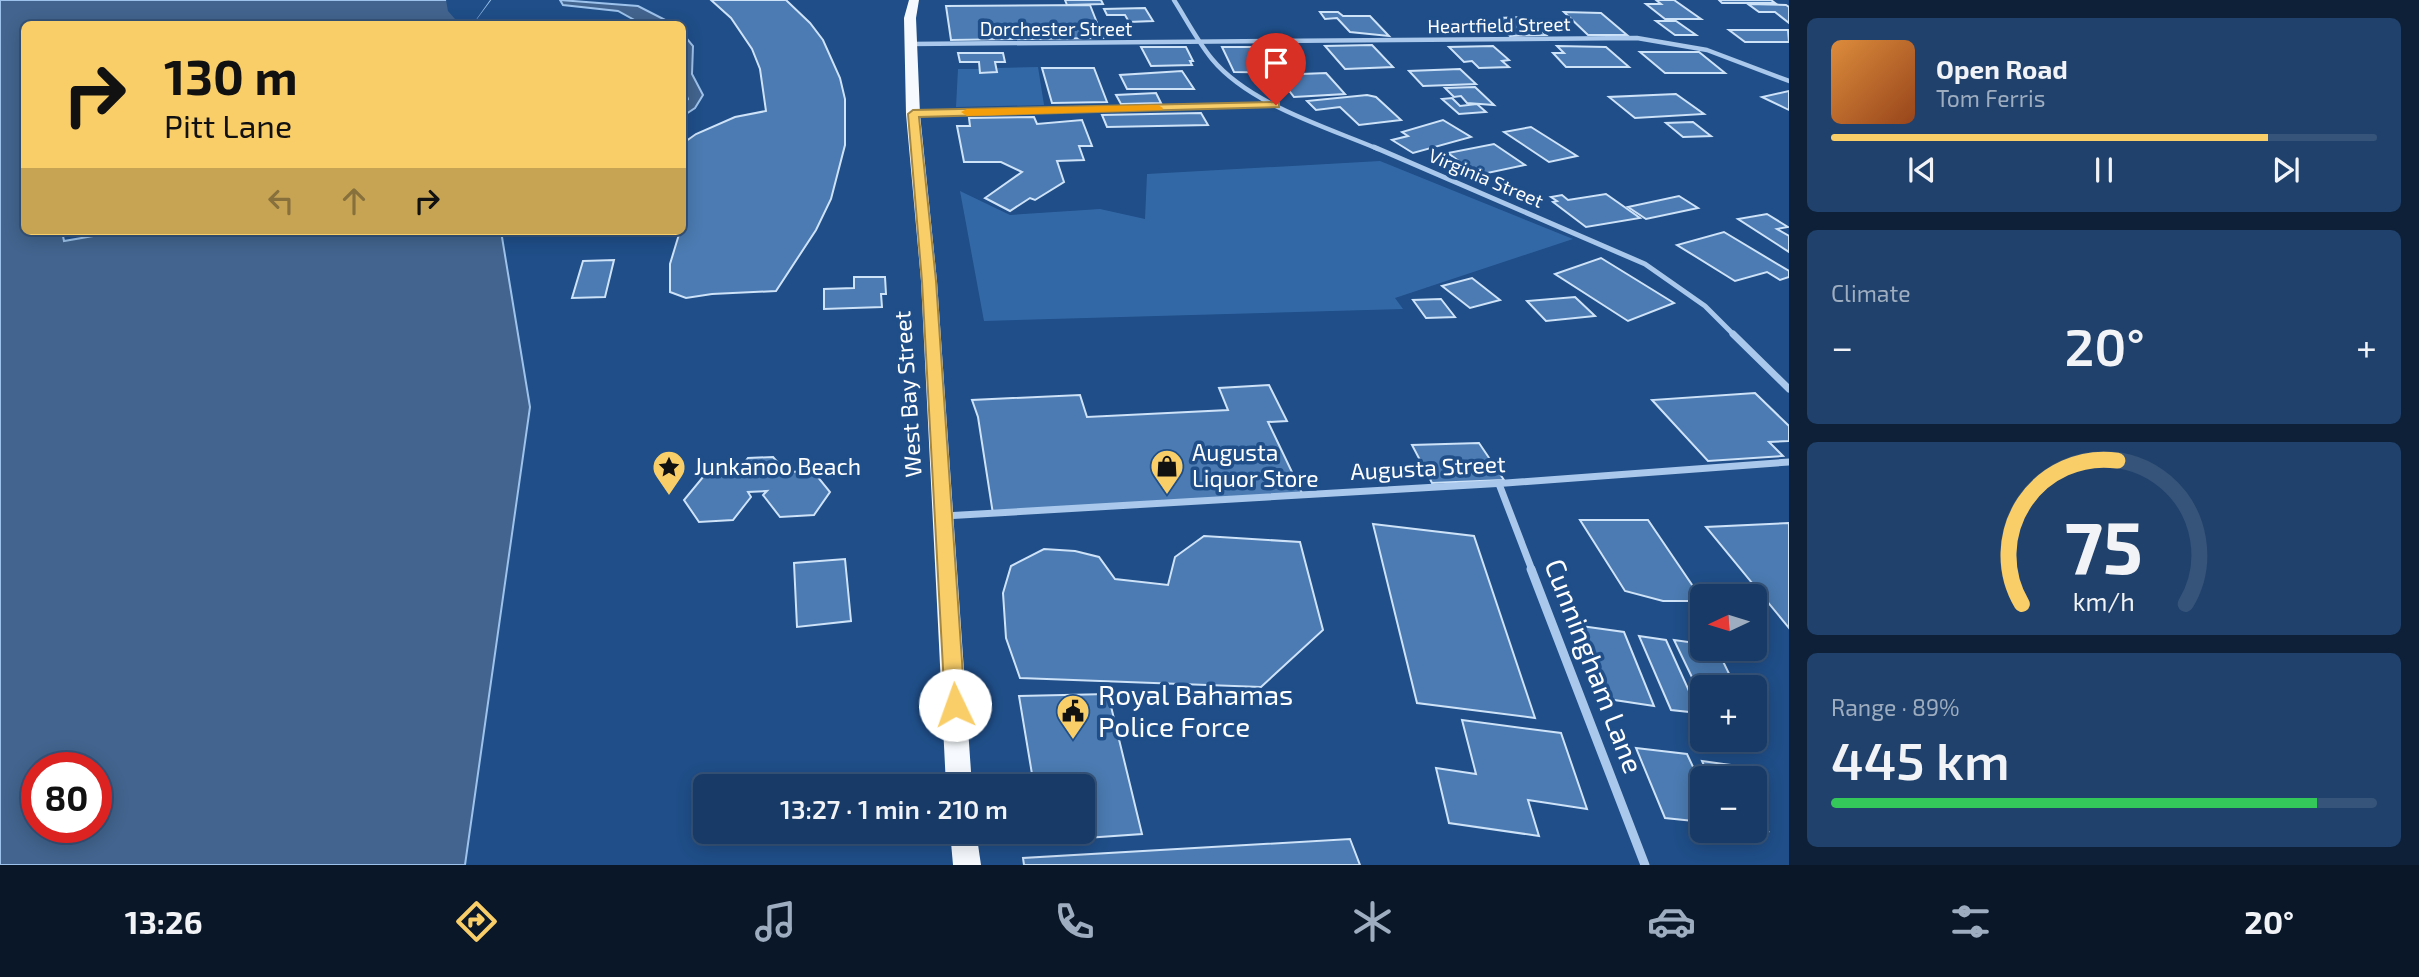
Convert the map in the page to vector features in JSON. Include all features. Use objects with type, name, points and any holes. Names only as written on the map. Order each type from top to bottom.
[{"type":"highway","name":"West Bay Street","points":[[914,0],[910,18],[913,114],[929,281],[958,774]]},
{"type":"highway","points":[[965,844],[967,865]]},
{"type":"street","name":"Virginia Street","points":[[1174,0],[1225,72],[1239,84],[1276,105],[1645,264],[1705,306],[1789,389]]},
{"type":"street","name":"Heartfield Street","points":[[1203,42],[1637,38],[1707,50],[1789,81]]},
{"type":"street","name":"Dorchester Street","points":[[910,44],[1203,42]]},
{"type":"street","points":[[913,114],[1276,105]]},
{"type":"street","name":"Augusta Street","points":[[944,516],[1499,484],[1789,462]]},
{"type":"street","name":"Cunningham Lane","points":[[1499,484],[1645,865]]},
{"type":"shaded area","points":[[0,0],[490,0],[474,21],[21,21],[21,235],[63,235],[64,241],[99,235],[502,235],[530,407],[465,865],[0,865]]},
{"type":"shaded area","points":[[560,0],[638,6],[667,21],[636,21],[618,11],[563,5]]},
{"type":"shaded area","points":[[686,38],[693,46],[692,74],[703,95],[695,108],[686,114]]},
{"type":"shaded area","points":[[1038,67],[1044,105],[956,107],[958,69],[979,69],[980,74],[998,73],[997,68]]},
{"type":"shaded area","points":[[1380,161],[1573,239],[1395,298],[1403,309],[984,321],[960,191],[1010,215],[1100,209],[1145,219],[1147,174]]},
{"type":"pier","points":[[446,0],[490,0],[475,21],[455,19],[448,11]]},
{"type":"building","points":[[711,0],[786,0],[810,23],[823,40],[840,78],[845,99],[845,145],[831,199],[816,230],[776,291],[686,298],[670,292],[670,264],[679,235],[686,235],[686,141],[735,117],[766,111],[760,69],[752,49],[731,18]]},
{"type":"building","points":[[1065,0],[1101,0],[1103,4],[1067,5]]},
{"type":"building","points":[[1656,0],[1674,0],[1701,19],[1665,19],[1646,4],[1661,4]]},
{"type":"building","points":[[1719,0],[1771,0],[1775,3],[1722,3]]},
{"type":"building","points":[[1748,4],[1786,5],[1789,7],[1789,23],[1775,12],[1759,12]]},
{"type":"building","points":[[1090,5],[1103,38],[951,40],[946,6]]},
{"type":"building","points":[[1145,8],[1153,21],[1129,22],[1125,15],[1107,15],[1104,9]]},
{"type":"building","points":[[1320,12],[1338,12],[1343,16],[1370,16],[1389,36],[1350,32],[1337,18],[1325,19]]},
{"type":"building","points":[[1564,12],[1601,13],[1627,35],[1588,35]]},
{"type":"building","points":[[1524,17],[1546,35],[1510,36],[1498,26],[1509,25],[1500,18]]},
{"type":"building","points":[[1656,21],[1676,21],[1696,35],[1675,35]]},
{"type":"building","points":[[1729,30],[1788,30],[1789,42],[1745,42]]},
{"type":"building","points":[[1372,45],[1393,67],[1345,69],[1325,46]]},
{"type":"building","points":[[1493,46],[1509,60],[1502,61],[1509,67],[1479,68],[1472,61],[1464,62],[1449,47]]},
{"type":"building","points":[[1557,46],[1606,47],[1629,67],[1566,67],[1553,53],[1564,53]]},
{"type":"building","points":[[1141,47],[1186,47],[1193,61],[1190,61],[1192,65],[1151,66]]},
{"type":"building","points":[[1222,47],[1287,47],[1301,73],[1234,72]]},
{"type":"building","points":[[1640,52],[1699,52],[1725,73],[1665,73]]},
{"type":"building","points":[[958,53],[1003,53],[1005,62],[995,62],[997,72],[980,73],[979,62],[960,62]]},
{"type":"building","points":[[1042,68],[1094,68],[1107,102],[1052,103]]},
{"type":"building","points":[[1460,69],[1476,84],[1423,86],[1409,71]]},
{"type":"building","points":[[1182,71],[1194,89],[1127,89],[1120,75]]},
{"type":"building","points":[[1326,73],[1345,94],[1294,97],[1277,75]]},
{"type":"building","points":[[1475,87],[1494,105],[1467,103],[1461,96],[1454,97],[1445,88]]},
{"type":"building","points":[[1789,91],[1789,110],[1762,97]]},
{"type":"building","points":[[1156,93],[1161,103],[1121,104],[1116,95]]},
{"type":"building","points":[[1676,94],[1704,114],[1635,118],[1609,97]]},
{"type":"building","points":[[1367,95],[1376,97],[1401,120],[1359,125],[1340,107],[1316,110],[1307,101]]},
{"type":"building","points":[[1452,98],[1460,106],[1477,104],[1486,112],[1459,114],[1442,99]]},
{"type":"building","points":[[1201,113],[1208,125],[1107,127],[1102,115]]},
{"type":"building","points":[[1034,117],[1037,124],[1082,120],[1092,146],[1079,146],[1084,160],[1057,161],[1064,182],[1035,200],[1030,198],[1010,211],[985,198],[1022,172],[1001,162],[964,162],[957,126],[970,126],[969,118]]},
{"type":"building","points":[[1443,120],[1471,137],[1413,153],[1392,140],[1408,136],[1402,132]]},
{"type":"building","points":[[1693,122],[1711,136],[1683,137],[1666,123]]},
{"type":"building","points":[[1531,127],[1577,156],[1549,162],[1504,132]]},
{"type":"building","points":[[1494,144],[1525,165],[1478,175],[1448,153]]},
{"type":"building","points":[[1606,194],[1640,218],[1586,227],[1553,202],[1557,201],[1551,197],[1562,195],[1568,200]]},
{"type":"building","points":[[1679,196],[1698,208],[1646,219],[1628,207]]},
{"type":"building","points":[[1767,214],[1788,227],[1777,229],[1789,236],[1789,252],[1738,219]]},
{"type":"building","points":[[1724,232],[1789,271],[1789,277],[1780,280],[1767,272],[1735,281],[1677,245]]},
{"type":"building","points":[[1601,258],[1674,303],[1628,321],[1555,274]]},
{"type":"building","points":[[614,260],[605,297],[572,298],[583,261]]},
{"type":"building","points":[[854,277],[885,277],[886,294],[881,294],[882,307],[824,309],[824,289],[854,288]]},
{"type":"building","points":[[1472,278],[1500,300],[1470,308],[1442,286]]},
{"type":"building","points":[[1575,297],[1595,316],[1546,321],[1527,301]]},
{"type":"building","points":[[1441,299],[1455,317],[1426,318],[1413,300]]},
{"type":"building","points":[[1269,385],[1287,421],[1268,422],[1303,495],[993,514],[978,417],[972,400],[1080,395],[1087,417],[1228,410],[1219,388]]},
{"type":"building","points":[[1755,393],[1789,426],[1789,441],[1769,442],[1783,456],[1708,461],[1652,400]]},
{"type":"building","points":[[1479,443],[1504,480],[1432,483],[1412,445]]},
{"type":"building","points":[[773,457],[786,472],[813,471],[830,492],[814,515],[780,517],[763,495],[767,491],[748,492],[751,497],[733,520],[699,522],[684,500],[703,477],[734,476],[748,458]]},
{"type":"building","points":[[1580,520],[1648,520],[1691,584],[1690,601],[1663,601],[1625,591]]},
{"type":"building","points":[[1789,523],[1789,628],[1768,602],[1768,584],[1753,584],[1706,527]]},
{"type":"building","points":[[1373,524],[1474,536],[1535,718],[1417,703]]},
{"type":"building","points":[[1204,536],[1300,542],[1323,630],[1261,687],[1020,678],[1006,638],[1003,593],[1011,566],[1044,549],[1075,551],[1099,557],[1115,579],[1168,585],[1175,557]]},
{"type":"building","points":[[845,559],[851,621],[797,627],[794,563]]},
{"type":"building","points":[[1581,626],[1624,632],[1654,706],[1608,699]]},
{"type":"building","points":[[1639,636],[1666,640],[1690,693],[1690,712],[1671,710]]},
{"type":"building","points":[[1674,640],[1690,642],[1690,662],[1723,662],[1730,675],[1691,675]]},
{"type":"building","name":"Royal Bahamas Police Force","points":[[1108,694],[1142,834],[1095,837],[1095,774],[1032,774],[1019,696]]},
{"type":"building","points":[[1462,720],[1561,733],[1587,809],[1528,800],[1539,836],[1449,823],[1436,768],[1476,774]]},
{"type":"building","points":[[1636,748],[1687,754],[1693,766],[1690,766],[1690,821],[1665,818]]},
{"type":"building","points":[[1702,761],[1738,766],[1704,766]]},
{"type":"building","points":[[1350,839],[1360,865],[1024,865],[1023,858]]},
{"type":"slow traffic","points":[[967,112],[1158,108]]},
{"type":"place","name":"Augusta Liquor Store","points":[[1167,496]]},
{"type":"place","name":"Junkanoo Beach","points":[[669,497]]},
{"type":"place","name":"Royal Bahamas Police Force","points":[[1073,741]]},
{"type":"route","points":[[955,705],[929,281],[913,114],[1276,105]]}]
